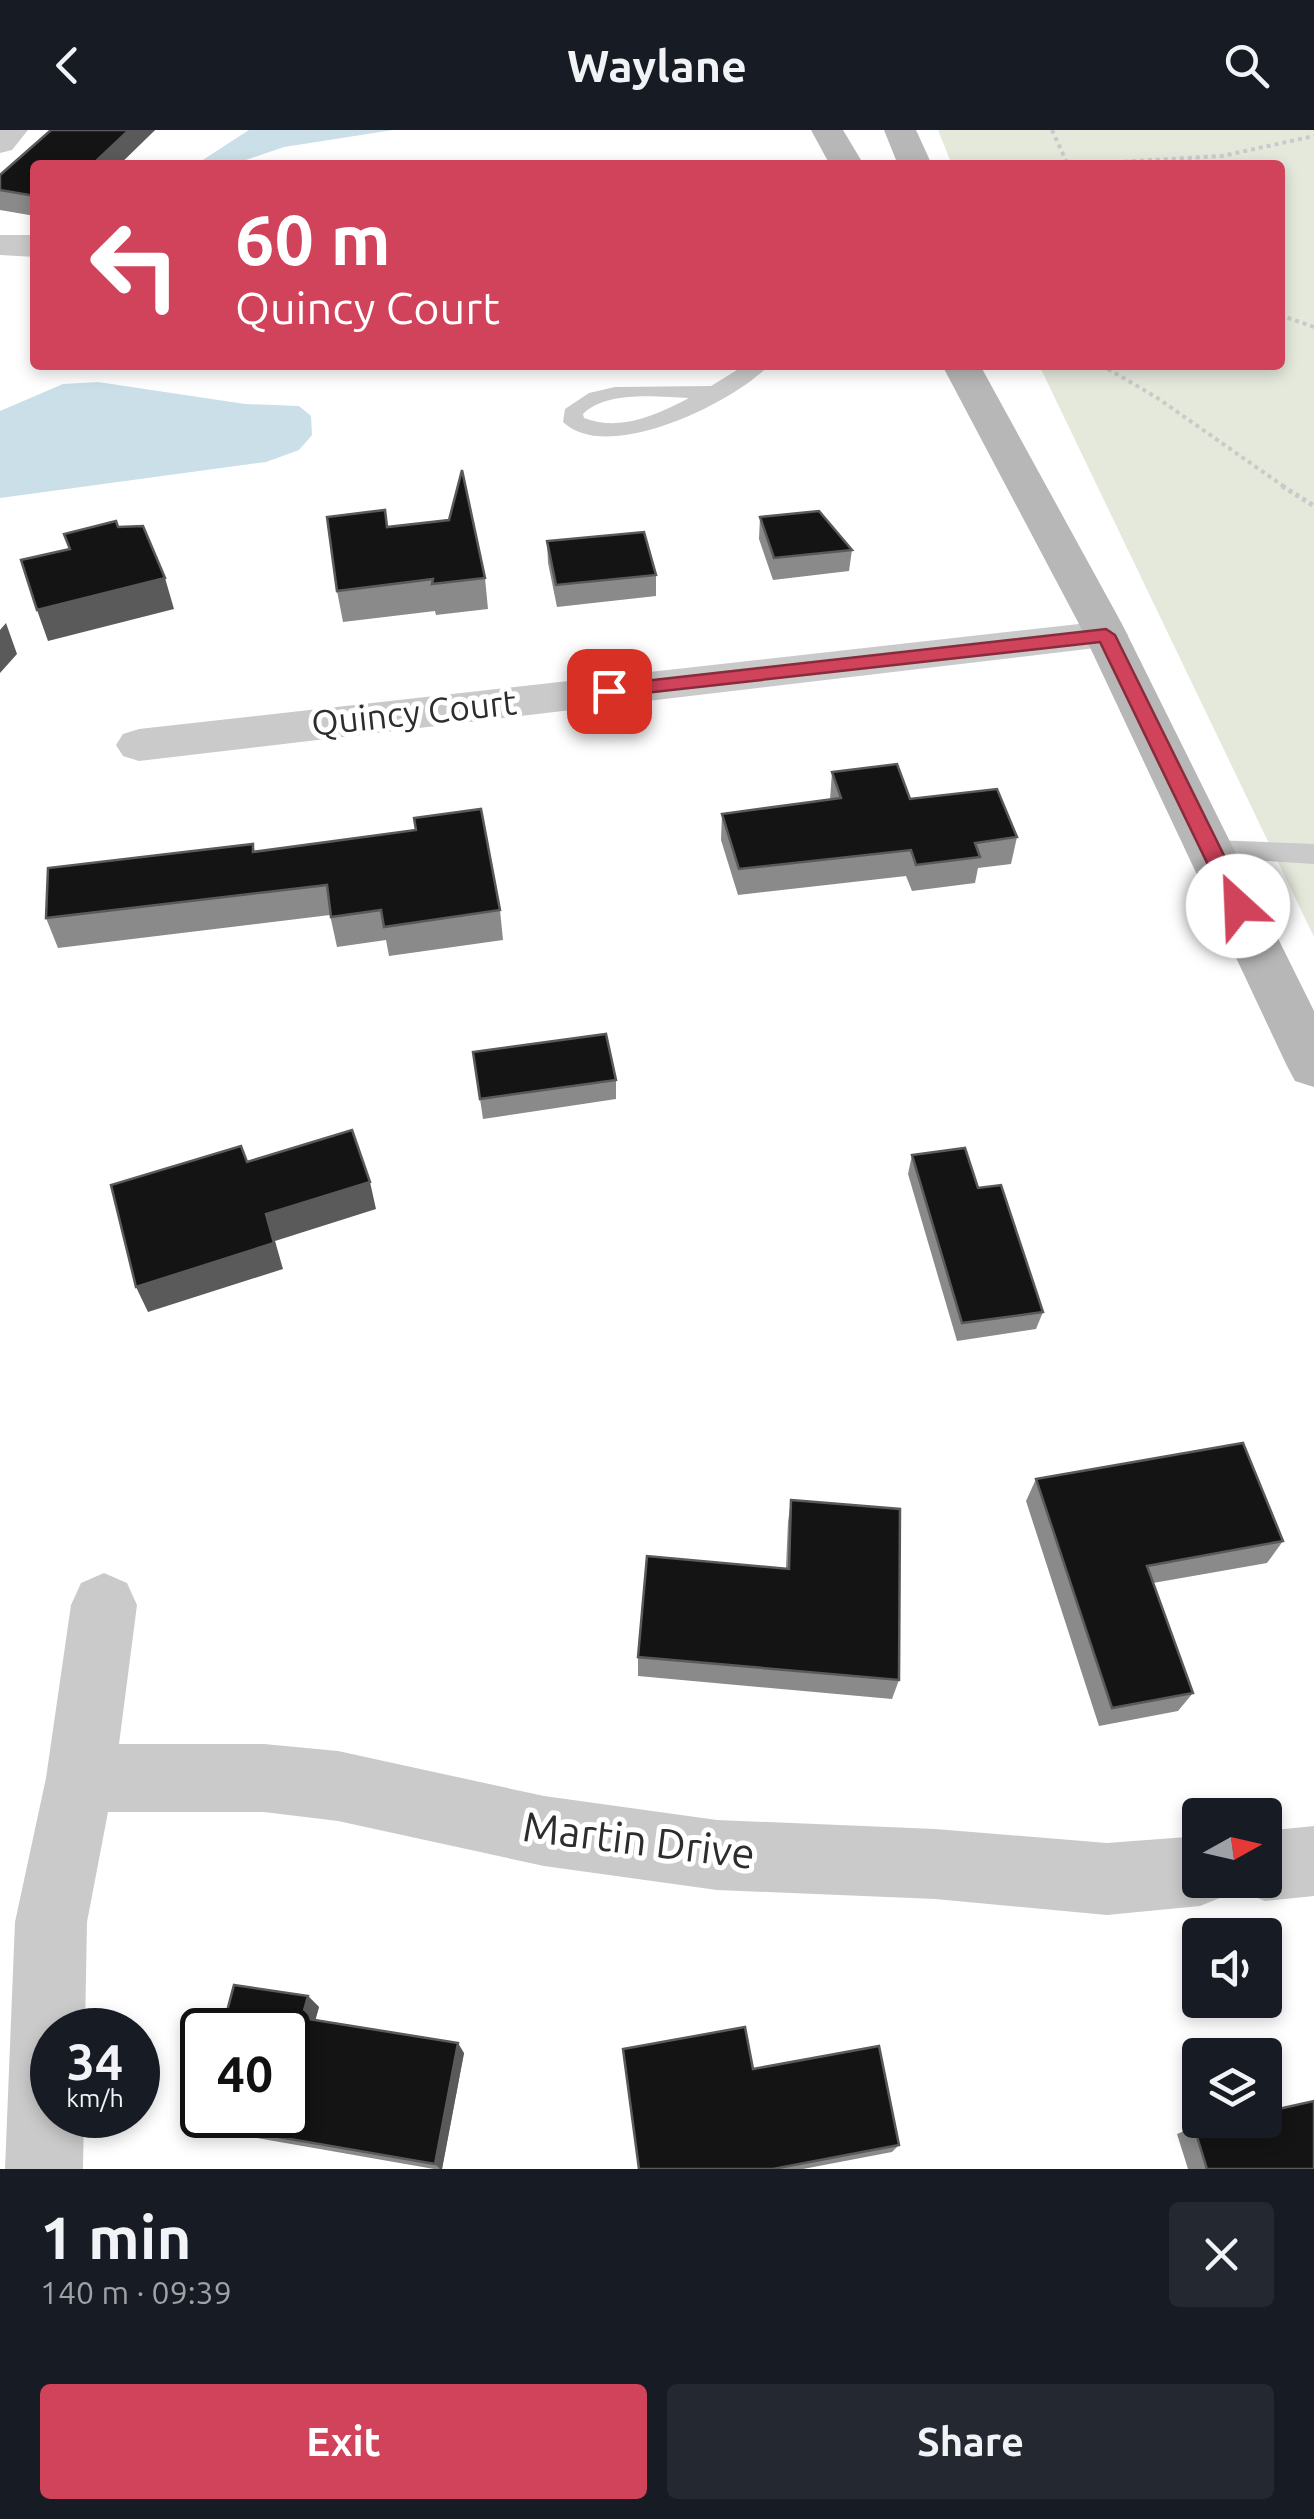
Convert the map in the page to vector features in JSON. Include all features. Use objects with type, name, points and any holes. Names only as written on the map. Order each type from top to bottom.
[{"type":"street","points":[[0,144],[12,130]]},
{"type":"street","points":[[826,130],[843,160]]},
{"type":"street","points":[[900,130],[913,160]]},
{"type":"street","points":[[0,245],[30,246]]},
{"type":"street","points":[[964,370],[1029,482],[1106,635],[1314,1066]]},
{"type":"street","points":[[990,370],[1029,482]]},
{"type":"street","name":"Quincy Court","points":[[138,745],[1106,635]]},
{"type":"street","points":[[44,2169],[51,1922],[80,1778],[104,1604]]},
{"type":"street","name":"Martin Drive","points":[[80,1778],[264,1778],[338,1786],[544,1831],[717,1855],[935,1864],[1107,1879],[1182,1873]]},
{"type":"street","points":[[1282,1865],[1314,1862]]},
{"type":"lane","points":[[713,392],[598,396],[577,404],[572,413],[574,422],[584,428],[632,428],[689,408],[751,370]]},
{"type":"lane","points":[[1212,850],[1314,854]]},
{"type":"path","points":[[1052,130],[1066,160]]},
{"type":"path","points":[[1190,160],[1314,136]]},
{"type":"path","points":[[1285,318],[1314,327]]},
{"type":"path","points":[[1111,370],[1149,389],[1260,473],[1314,506]]},
{"type":"shaded area","points":[[938,130],[1314,130],[1314,937],[1041,370],[1285,370],[1285,160],[950,160]]},
{"type":"water","points":[[249,130],[393,130],[284,147],[246,160],[203,160]]},
{"type":"water","points":[[98,382],[245,404],[299,406],[311,416],[312,435],[299,450],[266,462],[0,498],[0,411],[63,384]]},
{"type":"building","points":[[51,130],[129,130],[97,160],[30,160],[30,195],[0,190],[0,175]]},
{"type":"building","points":[[462,470],[485,578],[432,584],[433,579],[337,591],[327,517],[385,510],[387,527],[449,520]]},
{"type":"building","points":[[819,511],[852,550],[774,558],[760,517]]},
{"type":"building","points":[[116,521],[118,527],[143,526],[165,578],[37,610],[21,560],[70,549],[64,534]]},
{"type":"building","points":[[644,532],[656,575],[556,585],[547,541]]},
{"type":"building","points":[[897,764],[910,799],[997,789],[1017,837],[975,843],[980,857],[916,865],[911,850],[739,869],[722,814],[841,798],[832,772]]},
{"type":"building","points":[[481,809],[500,910],[384,927],[381,910],[331,917],[327,885],[46,918],[48,868],[253,844],[253,852],[416,830],[414,818]]},
{"type":"building","points":[[606,1034],[616,1080],[480,1099],[473,1052]]},
{"type":"building","points":[[352,1130],[370,1182],[266,1214],[274,1243],[136,1287],[111,1185],[241,1146],[247,1162]]},
{"type":"building","points":[[965,1148],[978,1188],[1001,1185],[1043,1312],[962,1323],[912,1155]]},
{"type":"building","points":[[1243,1443],[1283,1541],[1147,1566],[1193,1693],[1112,1708],[1036,1479]]},
{"type":"building","points":[[791,1500],[900,1509],[899,1680],[638,1657],[647,1556],[789,1569]]},
{"type":"building","points":[[234,1985],[308,1996],[305,2008],[228,2008]]},
{"type":"building","points":[[310,2019],[458,2043],[435,2164],[285,2138],[310,2138]]},
{"type":"building","points":[[745,2027],[753,2069],[879,2046],[899,2145],[773,2169],[639,2169],[623,2049]]},
{"type":"building","points":[[1314,2101],[1314,2169],[1207,2169],[1197,2138],[1282,2138],[1282,2108]]},
{"type":"route","points":[[609,691],[1106,635],[1238,906]]}]
